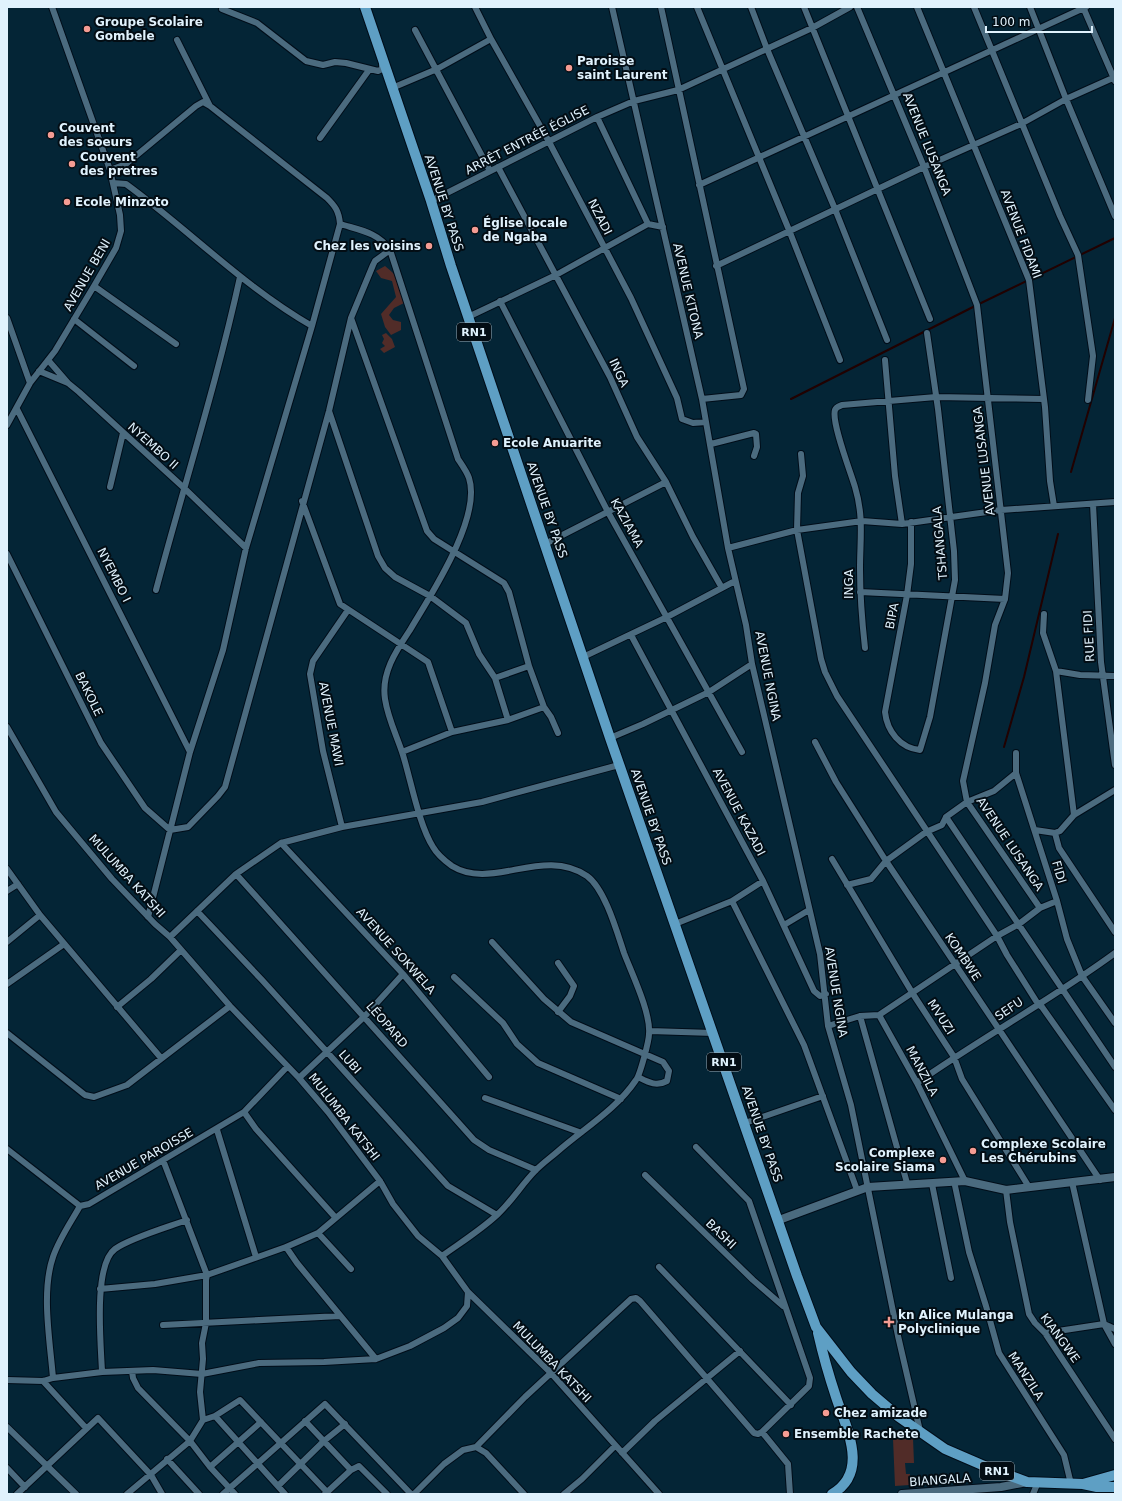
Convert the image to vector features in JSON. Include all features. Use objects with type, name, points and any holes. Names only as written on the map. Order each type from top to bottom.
[{"type":"highway","name":"AVENUE BY PASS","points":[[364,7],[381,60],[431,201],[451,266],[619,765],[816,1327],[851,1372],[872,1394],[899,1417],[945,1449],[1027,1482],[1083,1484],[1115,1476]]},
{"type":"highway","points":[[816,1327],[826,1366],[853,1448],[851,1469],[848,1479],[842,1488],[832,1494]]},
{"type":"highway","name":"AVENUE BY PASS","points":[[1083,1484],[1097,1488],[1115,1487]]},
{"type":"street","name":"AVENUE BENI","points":[[7,425],[30,383],[48,360],[74,319],[120,240],[120,215],[114,183],[52,7]]},
{"type":"street","name":"NZADI","points":[[475,7],[491,40],[548,140],[630,298],[677,398],[682,420],[693,423],[706,422]]},
{"type":"street","name":"AVENUE KITONA","points":[[612,7],[702,400],[735,581]]},
{"type":"street","points":[[661,7],[716,266],[744,389],[741,395],[702,400]]},
{"type":"street","points":[[697,7],[722,71],[789,230],[840,360]]},
{"type":"street","points":[[752,7],[767,49],[835,209],[887,340]]},
{"type":"street","points":[[804,7],[930,319]]},
{"type":"street","name":"ARRÊT ENTRÉE ÉGLISE","points":[[431,201],[548,140],[597,117],[634,101],[678,90],[722,71],[812,28],[850,7]]},
{"type":"street","name":"AVENUE LUSANGA","points":[[857,7],[895,94],[924,166],[977,305],[1008,562],[1005,599],[995,625],[985,683],[963,781],[967,802],[1040,908]]},
{"type":"street","name":"AVENUE FIDAMI","points":[[917,7],[1029,280],[1054,506]]},
{"type":"street","points":[[974,7],[1021,124],[1078,255],[1093,356],[1088,400]]},
{"type":"street","points":[[1030,7],[1066,99],[1115,216]]},
{"type":"street","points":[[699,185],[1084,7],[1114,78],[1066,99],[1021,124],[924,166],[716,266]]},
{"type":"street","points":[[222,9],[256,24],[306,61],[323,65],[335,62],[346,63],[369,70],[378,71],[382,69],[381,60]]},
{"type":"street","points":[[415,30],[437,68],[490,171]]},
{"type":"street","points":[[177,40],[210,106]]},
{"type":"street","points":[[392,88],[437,68],[491,40]]},
{"type":"street","points":[[320,138],[369,70]]},
{"type":"street","points":[[110,170],[126,164],[196,106],[203,102],[327,198],[337,208],[340,224],[312,326],[246,548],[223,650],[190,752],[148,917]]},
{"type":"street","points":[[597,117],[648,224]]},
{"type":"street","name":"INGA","points":[[498,167],[610,377],[637,437],[666,482],[693,537],[722,588]]},
{"type":"street","points":[[114,183],[126,184],[240,277],[291,314],[312,326]]},
{"type":"street","points":[[340,224],[366,230],[386,244],[390,250],[458,459],[469,479],[470,500],[467,518],[454,552],[430,596],[391,661],[384,679],[384,695],[388,716],[402,752],[419,812],[433,847],[452,866],[466,872],[491,873],[554,864],[569,868],[590,878],[607,906],[646,1009],[650,1031],[638,1077],[621,1100],[579,1132],[536,1170],[497,1215],[442,1256]]},
{"type":"street","points":[[468,316],[556,275],[604,250],[648,224],[663,227]]},
{"type":"street","points":[[170,830],[188,827],[225,787],[302,501],[328,411],[351,318],[373,265],[390,250]]},
{"type":"street","points":[[156,590],[183,487],[222,355],[240,277]]},
{"type":"street","points":[[94,286],[176,344]]},
{"type":"street","name":"KAZIAMA","points":[[500,301],[608,512],[742,752]]},
{"type":"street","points":[[7,318],[30,383]]},
{"type":"street","points":[[351,318],[424,526],[434,539],[504,583],[509,592],[529,666],[544,707],[552,717],[558,733]]},
{"type":"street","points":[[74,319],[134,366]]},
{"type":"street","name":"TSHANGALA","points":[[922,749],[930,717],[955,580],[954,550],[927,333]]},
{"type":"street","points":[[48,360],[68,383]]},
{"type":"street","points":[[885,360],[888,402],[902,524]]},
{"type":"street","name":"NYEMBO II","points":[[39,371],[68,383],[183,487],[246,548]]},
{"type":"street","points":[[888,402],[936,397],[1043,399]]},
{"type":"street","name":"INGA","points":[[865,648],[860,592],[862,521],[855,487],[844,456],[835,411],[842,405],[888,402]]},
{"type":"street","name":"NYEMBO I","points":[[17,409],[190,752]]},
{"type":"street","points":[[328,411],[378,556],[385,568],[395,577],[430,596],[466,623],[479,654],[495,678],[508,720]]},
{"type":"street","points":[[710,444],[754,433],[756,434],[757,447],[754,456]]},
{"type":"street","points":[[110,487],[123,434]]},
{"type":"street","points":[[801,454],[803,476],[798,493],[797,530],[812,618],[825,672],[837,696],[926,832],[997,936],[1012,965],[1038,1004],[1042,1007],[1115,1110]]},
{"type":"street","points":[[545,544],[666,482]]},
{"type":"street","points":[[302,501],[340,604],[424,658],[431,667],[452,732]]},
{"type":"street","points":[[728,548],[797,530],[862,521],[902,524],[1001,510],[1115,502]]},
{"type":"street","name":"RUE FIDI","points":[[1093,504],[1102,674],[1115,766]]},
{"type":"street","name":"BIPA","points":[[911,522],[911,564],[907,595],[885,712],[886,723],[900,741],[914,749],[922,749]]},
{"type":"street","name":"BAKOLE","points":[[7,554],[101,743],[145,808],[170,830]]},
{"type":"street","points":[[583,657],[667,617],[735,581]]},
{"type":"street","name":"AVENUE NGINA","points":[[735,581],[746,625],[752,664],[820,954],[826,994],[828,1026],[850,1105],[898,1336],[920,1431]]},
{"type":"street","points":[[860,592],[1005,599]]},
{"type":"street","name":"AVENUE MAWI","points":[[342,827],[323,751],[310,674],[313,661],[348,610]]},
{"type":"street","points":[[1044,614],[1043,636],[1056,671],[1074,815]]},
{"type":"street","name":"AVENUE KAZADI","points":[[631,635],[763,881],[814,991],[820,996],[826,994]]},
{"type":"street","points":[[610,738],[709,692],[752,664]]},
{"type":"street","points":[[495,678],[529,666]]},
{"type":"street","points":[[1056,671],[1080,675],[1102,674],[1115,676]]},
{"type":"street","points":[[402,752],[452,732],[508,720],[544,707]]},
{"type":"street","name":"MULUMBA KATSHI","points":[[7,727],[56,812],[112,879],[148,917],[170,937],[230,1006],[299,1078],[328,1112],[380,1181],[393,1204],[418,1236],[442,1256],[468,1292],[551,1373],[659,1494]]},
{"type":"street","name":"KOMBWE","points":[[815,742],[836,782],[886,861],[1100,1180]]},
{"type":"street","name":"FIDI","points":[[1016,753],[1016,773],[1057,901],[1067,940],[1082,976],[1115,1023]]},
{"type":"street","points":[[170,937],[236,874],[281,843],[342,827],[419,812],[482,802],[619,765]]},
{"type":"street","points":[[847,885],[871,879],[886,861],[926,832],[942,825],[946,817],[967,802],[994,791],[1016,773]]},
{"type":"street","points":[[1035,830],[1055,833],[1060,830],[1074,815],[1115,790]]},
{"type":"street","points":[[946,817],[1115,1067]]},
{"type":"street","points":[[1055,833],[1059,848],[1115,932]]},
{"type":"street","name":"AVENUE SOKWELA","points":[[281,843],[403,974],[489,1077]]},
{"type":"street","name":"MVUZI","points":[[832,859],[913,994],[954,1057],[962,1079],[1029,1188]]},
{"type":"street","points":[[7,869],[40,915],[161,1058]]},
{"type":"street","name":"LÉOPARD","points":[[236,874],[479,1144],[536,1170]]},
{"type":"street","points":[[675,924],[732,902],[763,881]]},
{"type":"street","points":[[7,891],[18,884]]},
{"type":"street","points":[[828,1026],[860,1016],[879,1015],[913,994],[997,936],[1019,924],[1040,908],[1057,901]]},
{"type":"street","points":[[732,902],[804,1045],[857,1190]]},
{"type":"street","points":[[784,925],[809,910]]},
{"type":"street","name":"LUBI","points":[[197,912],[262,980],[327,1054],[448,1186],[497,1215]]},
{"type":"street","points":[[7,942],[40,915]]},
{"type":"street","points":[[492,942],[544,999],[570,1022],[644,1053],[663,1062],[667,1066],[669,1076],[666,1081],[657,1085],[638,1077]]},
{"type":"street","points":[[7,984],[64,944]]},
{"type":"street","points":[[117,1007],[181,950]]},
{"type":"street","name":"SEFU","points":[[916,1083],[954,1057],[1000,1030],[1115,953]]},
{"type":"street","points":[[558,963],[574,986],[558,1012]]},
{"type":"street","points":[[299,1078],[327,1054],[365,1016],[403,974]]},
{"type":"street","points":[[454,977],[503,1023],[517,1044],[538,1063],[621,1100]]},
{"type":"street","points":[[7,1032],[79,1091],[94,1098],[127,1085],[230,1006]]},
{"type":"street","name":"MANZILA","points":[[879,1015],[916,1083],[965,1181]]},
{"type":"street","points":[[860,1016],[907,1183]]},
{"type":"street","points":[[650,1031],[713,1033]]},
{"type":"street","name":"AVENUE PAROISSE","points":[[80,1206],[89,1204],[217,1130],[244,1112],[288,1067]]},
{"type":"street","points":[[745,1123],[823,1096]]},
{"type":"street","points":[[485,1098],[579,1132]]},
{"type":"street","points":[[244,1112],[256,1129],[335,1217]]},
{"type":"street","points":[[217,1130],[256,1258]]},
{"type":"street","name":"BASHI","points":[[696,1147],[749,1201],[784,1307],[810,1378],[809,1386],[791,1405]]},
{"type":"street","points":[[7,1149],[80,1206],[60,1241],[49,1271],[48,1298],[52,1378]]},
{"type":"street","points":[[127,1494],[190,1441],[203,1420],[200,1392],[202,1374],[202,1343],[206,1323],[207,1275],[163,1160]]},
{"type":"street","name":"BASHI","points":[[645,1175],[753,1280],[784,1307]]},
{"type":"street","points":[[778,1220],[868,1187],[907,1183],[932,1184],[965,1181],[1006,1190],[1100,1180],[1115,1177]]},
{"type":"street","points":[[100,1289],[155,1284],[207,1275],[286,1247],[318,1233],[335,1217],[380,1181]]},
{"type":"street","name":"MANZILA","points":[[954,1181],[969,1252],[998,1353],[1064,1455],[1071,1484]]},
{"type":"street","points":[[1072,1182],[1104,1324],[1115,1344]]},
{"type":"street","points":[[932,1184],[951,1278]]},
{"type":"street","name":"KIANGWE","points":[[1006,1190],[1010,1222],[1029,1314],[1035,1323],[1045,1333],[1115,1439]]},
{"type":"street","points":[[102,1372],[100,1289],[107,1259],[115,1249],[187,1220]]},
{"type":"street","points":[[318,1233],[351,1270]]},
{"type":"street","points":[[286,1247],[297,1263],[376,1359]]},
{"type":"street","points":[[414,1494],[444,1464],[463,1450],[476,1447],[551,1373],[631,1300],[636,1298],[754,1433],[758,1434],[762,1432],[791,1405],[659,1267]]},
{"type":"street","points":[[7,1380],[43,1381],[52,1378],[102,1372],[154,1370],[202,1374],[260,1363],[324,1362],[376,1359],[410,1346],[444,1328],[458,1318],[468,1306],[468,1292]]},
{"type":"street","points":[[163,1325],[340,1316]]},
{"type":"street","points":[[1045,1333],[1104,1324],[1115,1329]]},
{"type":"street","points":[[622,1453],[655,1422],[740,1352]]},
{"type":"street","points":[[132,1371],[133,1378],[138,1388],[190,1441],[210,1467],[235,1494]]},
{"type":"street","points":[[43,1381],[86,1428]]},
{"type":"street","points":[[203,1420],[216,1416],[240,1400],[301,1463],[326,1493],[351,1470],[361,1466],[387,1494]]},
{"type":"street","points":[[223,1494],[325,1404],[411,1494]]},
{"type":"street","points":[[216,1416],[238,1443],[285,1494]]},
{"type":"street","points":[[17,1494],[98,1418],[151,1475],[162,1494]]},
{"type":"street","points":[[305,1421],[351,1470]]},
{"type":"street","points":[[210,1467],[261,1422]]},
{"type":"street","points":[[278,1486],[301,1463],[345,1424]]},
{"type":"street","points":[[7,1426],[76,1494]]},
{"type":"street","points":[[762,1432],[788,1464],[790,1494]]},
{"type":"street","points":[[564,1494],[582,1479],[615,1446]]},
{"type":"street","points":[[476,1447],[486,1453],[524,1494]]},
{"type":"street","points":[[167,1459],[199,1494]]},
{"type":"street","points":[[7,1468],[25,1487]]},
{"type":"street","name":"BIANGALA","points":[[902,1494],[1001,1487],[1027,1482]]},
{"type":"street","points":[[1032,1494],[1038,1482]]},
{"type":"shaded area","points":[[385,266],[400,282],[404,297],[404,303],[394,308],[389,315],[393,320],[401,322],[401,330],[391,335],[385,327],[381,314],[396,297],[392,281],[381,278],[376,271]]},
{"type":"shaded area","points":[[386,333],[392,339],[395,347],[384,353],[380,349],[385,346],[382,343],[384,339],[382,335]]},
{"type":"shaded area","points":[[913,1438],[914,1463],[905,1463],[906,1474],[910,1474],[910,1485],[895,1486],[893,1439]]},
{"type":"waterway","points":[[791,399],[977,305],[1115,238]]},
{"type":"waterway","points":[[1071,472],[1115,318]]},
{"type":"waterway","points":[[1004,747],[1024,677],[1058,534]]},
{"type":"place","name":"Groupe Scolaire Gombele","points":[[87,29]]},
{"type":"place","name":"Paroisse saint Laurent","points":[[569,68]]},
{"type":"place","name":"Couvent des soeurs","points":[[51,135]]},
{"type":"place","name":"Couvent des pretres","points":[[72,164]]},
{"type":"place","name":"Ecole Minzoto","points":[[67,202]]},
{"type":"place","name":"Église locale de Ngaba","points":[[475,230]]},
{"type":"place","name":"Chez les voisins","points":[[429,246]]},
{"type":"place","name":"Ecole Anuarite","points":[[495,443]]},
{"type":"place","name":"Complexe Scolaire Les Chérubins","points":[[973,1151]]},
{"type":"place","name":"Complexe Scolaire Siama","points":[[943,1160]]},
{"type":"place","name":"kn Alice Mulanga Polyclinique","points":[[889,1322]]},
{"type":"place","name":"Chez amizade","points":[[826,1413]]},
{"type":"place","name":"Ensemble Rachete","points":[[786,1434]]}]
